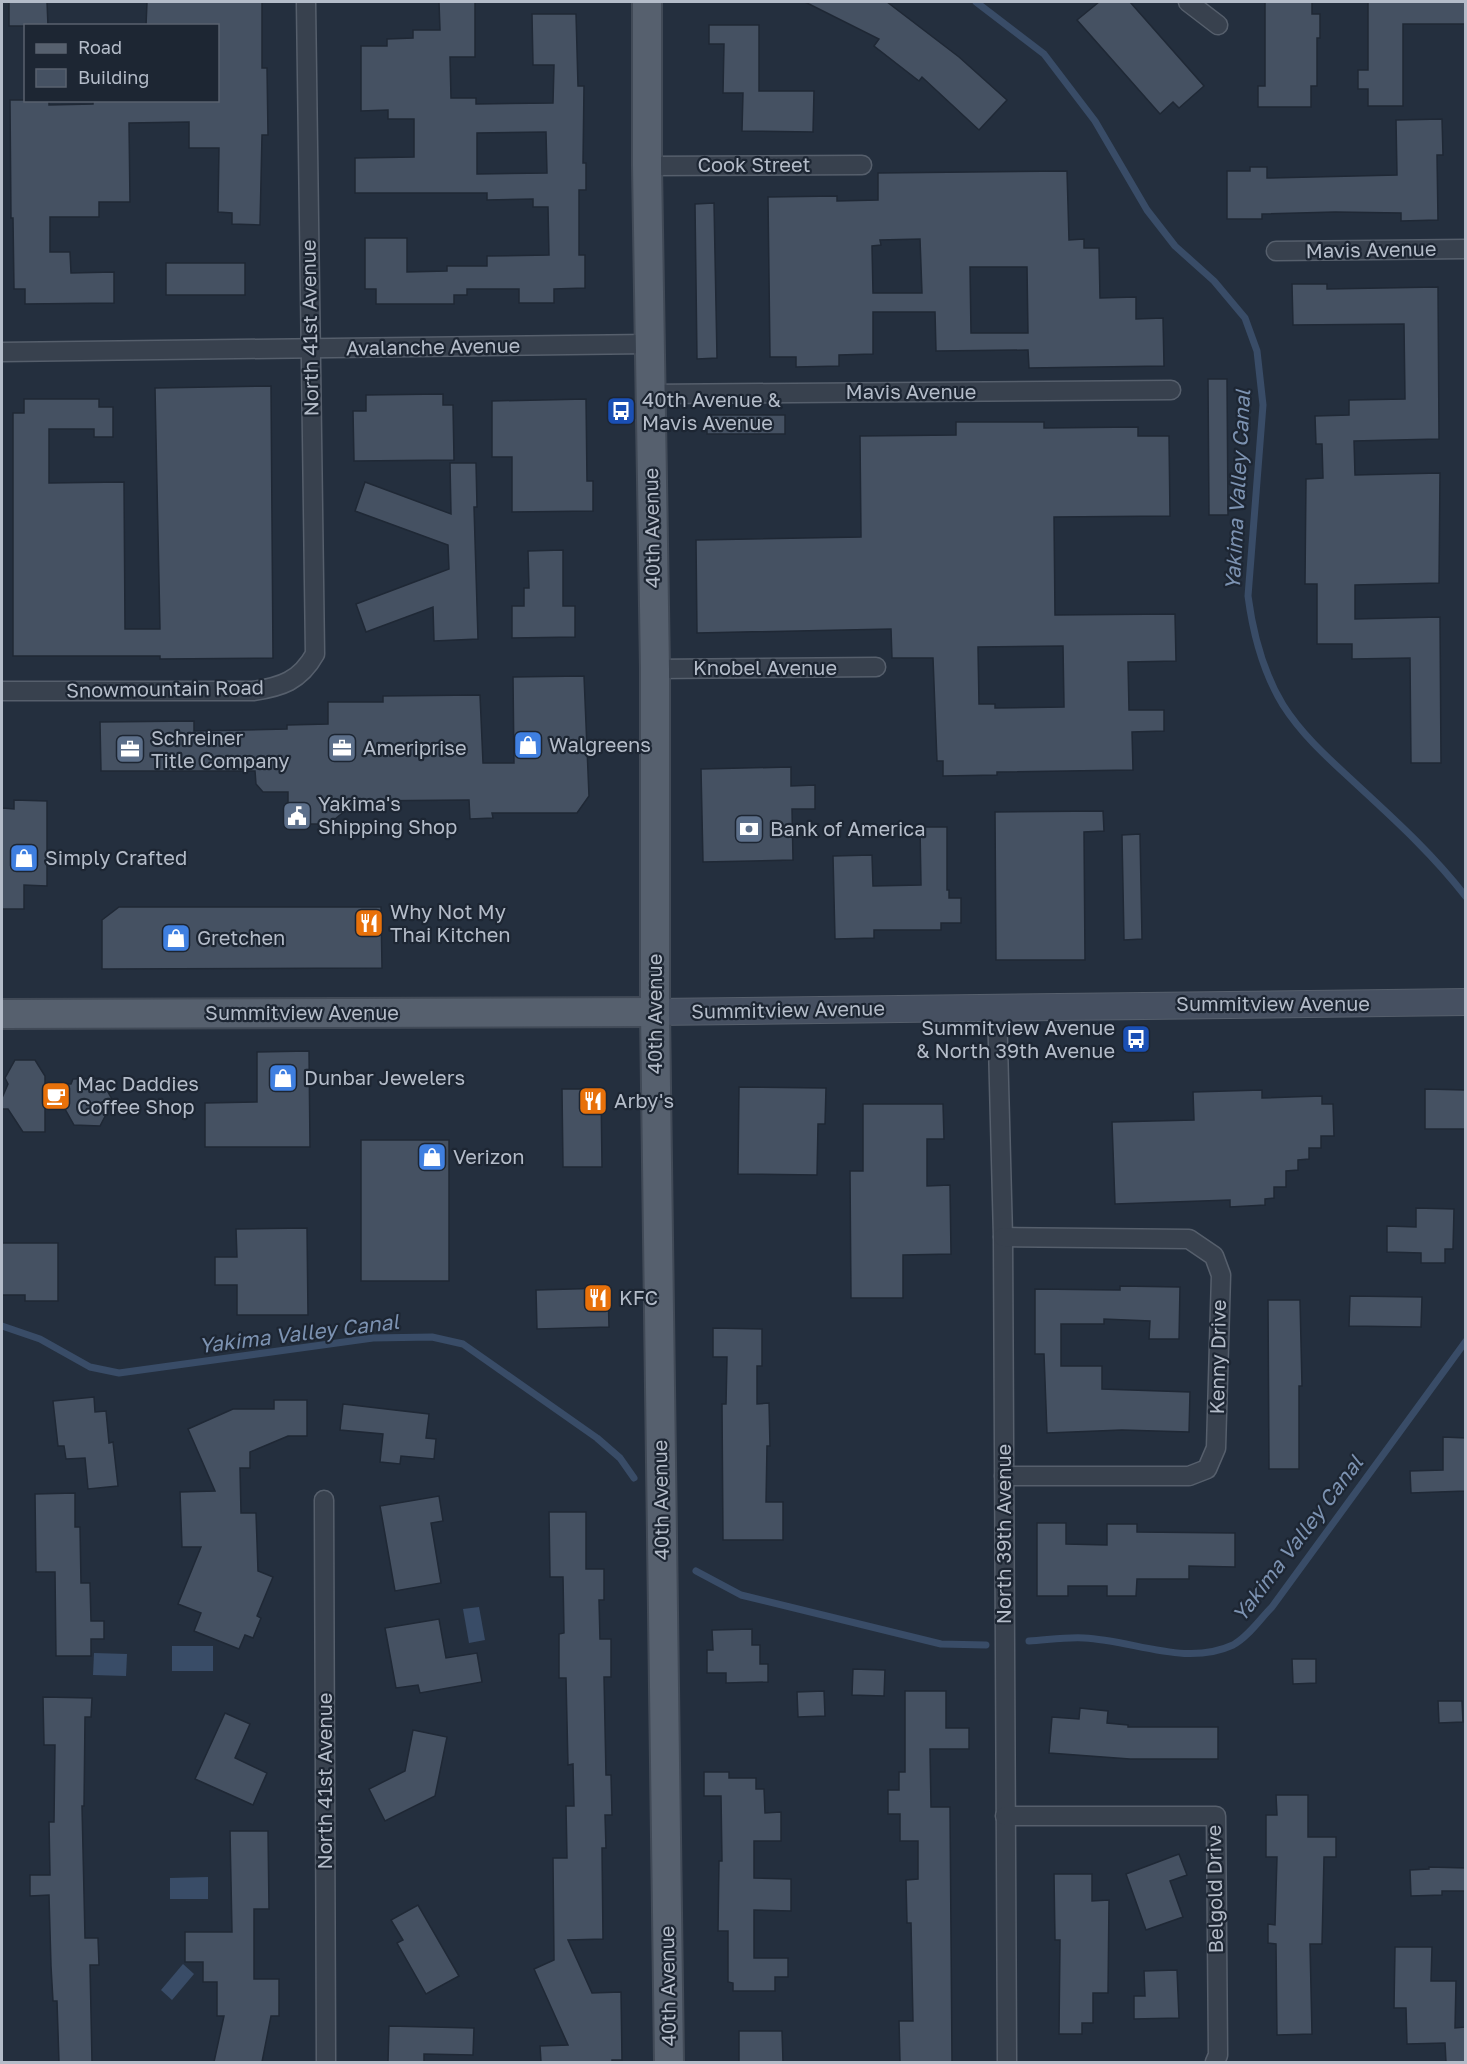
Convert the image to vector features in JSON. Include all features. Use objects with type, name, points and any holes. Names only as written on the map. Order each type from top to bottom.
[{"type":"main road","name":"40th Avenue","points":[[647,2],[649,344],[655,669],[655,1012],[669,2062]]},
{"type":"main road","name":"Summitview Avenue","points":[[2,1014],[655,1012],[1466,1002]]},
{"type":"street","name":"North 41st Avenue","points":[[306,2],[315,654]]},
{"type":"street","points":[[1188,2],[1218,25]]},
{"type":"street","name":"Cook Street","points":[[647,166],[862,165]]},
{"type":"street","name":"Mavis Avenue","points":[[1276,251],[1466,249]]},
{"type":"street","name":"Avalanche Avenue","points":[[2,352],[649,344]]},
{"type":"street","name":"Mavis Avenue","points":[[650,394],[1171,390]]},
{"type":"street","name":"Snowmountain Road","points":[[2,692],[253,691],[286,684],[309,664],[315,654]]},
{"type":"street","name":"Knobel Avenue","points":[[655,669],[876,667]]},
{"type":"street","name":"North 39th Avenue","points":[[997,1006],[1003,1237],[1007,2062]]},
{"type":"street","name":"Kenny Drive","points":[[1003,1237],[1189,1239],[1214,1256],[1221,1275],[1216,1448],[1207,1468],[1189,1476],[1004,1476]]},
{"type":"street","name":"North 41st Avenue","points":[[324,1500],[326,2062]]},
{"type":"street","name":"Belgold Drive","points":[[1005,1816],[1216,1816],[1218,2055],[1215,2062]]},
{"type":"water","points":[[479,1607],[485,1640],[469,1643],[463,1609]]},
{"type":"water","points":[[172,1646],[213,1646],[213,1671],[172,1671]]},
{"type":"water","points":[[94,1653],[127,1654],[126,1676],[93,1675]]},
{"type":"water","points":[[208,1877],[208,1899],[170,1899],[170,1878]]},
{"type":"water","points":[[183,1964],[194,1974],[172,2000],[161,1990]]},
{"type":"building","points":[[9,2],[47,2],[48,24],[9,26]]},
{"type":"building","points":[[147,2],[262,2],[262,68],[267,68],[268,135],[262,135],[260,225],[232,224],[232,213],[218,212],[219,148],[189,148],[189,122],[129,123],[130,202],[99,202],[99,217],[50,217],[50,252],[70,252],[71,273],[114,272],[114,303],[25,304],[25,289],[14,289],[10,100],[49,102],[49,105],[93,104],[93,102],[219,102],[219,24],[146,24]]},
{"type":"building","points":[[439,2],[475,2],[475,57],[450,57],[451,98],[476,98],[476,104],[553,103],[554,65],[533,65],[532,14],[576,14],[578,86],[584,86],[583,163],[586,163],[586,190],[579,190],[579,255],[585,255],[585,288],[554,289],[554,303],[519,303],[519,289],[467,289],[467,295],[454,295],[454,304],[376,304],[376,289],[365,289],[365,238],[407,238],[407,272],[447,271],[447,266],[487,266],[487,256],[549,255],[548,207],[533,207],[533,199],[487,200],[487,193],[355,193],[355,158],[414,157],[414,119],[388,119],[388,110],[361,111],[361,46],[387,46],[387,39],[413,38],[413,30],[440,30]],"holes":[[[546,132],[547,173],[477,174],[477,133]]]},
{"type":"building","points":[[805,2],[887,2],[959,57],[1007,100],[979,130],[922,77],[919,81],[874,46],[879,39]]},
{"type":"building","points":[[1099,2],[1130,2],[1204,86],[1179,108],[1173,102],[1160,114],[1077,20]]},
{"type":"building","points":[[1265,2],[1312,2],[1312,14],[1320,14],[1320,38],[1317,38],[1317,86],[1311,86],[1311,107],[1258,107],[1258,86],[1265,86]]},
{"type":"building","points":[[1368,2],[1466,2],[1466,24],[1403,24],[1403,106],[1368,106],[1368,89],[1358,89],[1358,70],[1368,70]]},
{"type":"building","points":[[709,25],[759,25],[759,91],[814,91],[813,132],[742,131],[743,93],[723,93],[724,44],[709,44]]},
{"type":"building","points":[[1442,119],[1443,155],[1437,155],[1438,220],[1401,221],[1401,213],[1335,212],[1262,214],[1262,219],[1227,219],[1227,171],[1250,171],[1250,167],[1267,167],[1267,178],[1397,175],[1396,120]]},
{"type":"building","points":[[1067,171],[1069,240],[1084,239],[1084,248],[1099,248],[1100,298],[1136,297],[1136,319],[1163,318],[1164,366],[1029,368],[1028,350],[936,351],[935,312],[873,312],[873,354],[839,355],[839,366],[796,367],[796,357],[770,357],[768,197],[837,196],[837,201],[878,200],[878,173]],"holes":[[[920,239],[922,293],[873,293],[872,246],[881,245],[880,240]],[[970,267],[1027,267],[1028,333],[971,333]]]},
{"type":"building","points":[[714,203],[717,358],[697,359],[695,204]]},
{"type":"building","points":[[166,263],[245,263],[245,295],[166,295]]},
{"type":"building","points":[[1292,284],[1327,284],[1327,289],[1438,287],[1439,439],[1354,441],[1355,475],[1440,473],[1439,583],[1355,585],[1355,619],[1440,617],[1441,763],[1411,763],[1410,658],[1352,659],[1352,644],[1317,644],[1317,584],[1305,584],[1306,479],[1323,478],[1322,444],[1316,444],[1315,416],[1349,415],[1349,400],[1405,399],[1404,324],[1293,325]]},
{"type":"building","points":[[1208,379],[1227,379],[1228,515],[1209,515]]},
{"type":"building","points":[[271,386],[273,658],[160,659],[160,656],[13,656],[13,413],[24,413],[24,399],[99,399],[99,407],[113,407],[113,437],[94,437],[94,429],[49,429],[49,483],[124,482],[125,629],[160,629],[155,388]]},
{"type":"building","points":[[443,394],[443,405],[453,405],[454,460],[354,461],[353,411],[366,411],[366,395]]},
{"type":"building","points":[[586,399],[587,481],[593,481],[593,511],[512,512],[512,457],[492,457],[492,401]]},
{"type":"building","points":[[707,415],[785,415],[785,434],[707,434]]},
{"type":"building","points":[[956,422],[1044,422],[1044,428],[1138,427],[1138,436],[1169,436],[1170,516],[1054,517],[1055,615],[1175,614],[1176,661],[1128,662],[1129,710],[1164,710],[1164,731],[1132,732],[1133,770],[997,772],[997,775],[943,776],[943,761],[937,761],[933,658],[892,658],[891,629],[697,633],[696,540],[861,537],[860,436],[956,435]],"holes":[[[1063,646],[1064,707],[995,708],[995,704],[979,704],[978,647]]]},
{"type":"building","points":[[450,463],[476,463],[477,507],[474,507],[478,639],[434,641],[433,607],[366,632],[356,604],[449,569],[448,545],[355,511],[365,482],[451,514]]},
{"type":"building","points":[[563,550],[563,606],[575,606],[575,637],[512,638],[512,606],[524,606],[524,588],[529,588],[528,551]]},
{"type":"building","points":[[584,676],[589,796],[577,813],[492,813],[493,818],[470,819],[469,800],[357,801],[329,824],[288,824],[288,792],[263,792],[256,784],[255,771],[101,771],[100,722],[194,721],[194,731],[287,729],[287,725],[328,724],[328,702],[383,702],[383,696],[480,695],[483,763],[514,763],[513,677]]},
{"type":"building","points":[[791,767],[791,786],[815,785],[815,809],[792,809],[793,860],[703,862],[701,769]]},
{"type":"building","name":"Simply Crafted","points":[[14,800],[47,801],[47,886],[24,885],[24,909],[2,909],[2,808],[14,809]]},
{"type":"building","points":[[1103,811],[1104,831],[1084,832],[1085,960],[996,960],[995,812]]},
{"type":"building","points":[[920,827],[947,827],[947,890],[949,890],[949,898],[961,898],[961,923],[941,923],[941,930],[874,930],[874,938],[835,939],[833,856],[872,855],[873,886],[921,885]]},
{"type":"building","points":[[1140,834],[1142,939],[1124,940],[1122,835]]},
{"type":"building","points":[[119,907],[381,907],[382,968],[102,969],[102,920]]},
{"type":"building","points":[[309,1051],[310,1147],[205,1147],[205,1103],[257,1102],[257,1052]]},
{"type":"building","points":[[15,1060],[35,1060],[45,1076],[45,1132],[23,1132],[8,1109],[2,1109],[2,1098],[8,1084],[5,1078]]},
{"type":"building","points":[[100,1078],[113,1101],[100,1126],[74,1125],[51,1084],[71,1084],[73,1079]]},
{"type":"building","points":[[739,1087],[826,1088],[825,1124],[818,1124],[817,1175],[738,1174]]},
{"type":"building","points":[[562,1089],[601,1089],[602,1167],[563,1167]]},
{"type":"building","points":[[1425,1089],[1466,1090],[1466,1129],[1425,1129]]},
{"type":"building","points":[[1262,1090],[1262,1098],[1322,1096],[1322,1104],[1333,1104],[1334,1136],[1321,1136],[1321,1148],[1309,1148],[1309,1159],[1298,1160],[1298,1170],[1286,1171],[1286,1187],[1274,1187],[1274,1198],[1265,1199],[1265,1205],[1230,1207],[1230,1200],[1115,1204],[1112,1122],[1194,1120],[1193,1092]]},
{"type":"building","points":[[863,1104],[943,1104],[944,1139],[927,1139],[927,1186],[950,1185],[951,1254],[903,1255],[903,1298],[851,1298],[850,1171],[863,1171]]},
{"type":"building","points":[[361,1140],[449,1140],[449,1281],[361,1281]]},
{"type":"building","points":[[1416,1208],[1454,1209],[1453,1249],[1445,1249],[1445,1263],[1421,1263],[1421,1253],[1387,1252],[1387,1226],[1416,1227]]},
{"type":"building","points":[[307,1228],[308,1315],[237,1315],[237,1285],[215,1285],[215,1257],[237,1257],[236,1229]]},
{"type":"building","points":[[2,1243],[58,1243],[58,1301],[25,1301],[25,1295],[2,1295]]},
{"type":"building","points":[[1120,1286],[1180,1287],[1179,1339],[1149,1339],[1150,1321],[1104,1319],[1104,1324],[1061,1324],[1061,1366],[1102,1366],[1102,1389],[1190,1392],[1189,1432],[1122,1430],[1047,1433],[1044,1354],[1035,1354],[1035,1289],[1120,1290]]},
{"type":"building","points":[[608,1288],[609,1327],[537,1329],[536,1290]]},
{"type":"building","points":[[1350,1296],[1422,1297],[1421,1327],[1349,1326]]},
{"type":"building","points":[[1268,1300],[1300,1300],[1302,1386],[1299,1386],[1299,1469],[1269,1469]]},
{"type":"building","points":[[713,1328],[762,1329],[762,1366],[757,1366],[757,1404],[769,1403],[770,1446],[767,1446],[766,1502],[783,1502],[783,1540],[723,1540],[722,1404],[726,1404],[727,1357],[713,1357]]},
{"type":"building","points":[[94,1397],[95,1412],[106,1411],[109,1443],[113,1442],[118,1486],[88,1489],[85,1458],[66,1459],[64,1446],[58,1446],[53,1401]]},
{"type":"building","points":[[274,1400],[307,1400],[307,1436],[288,1436],[250,1452],[250,1468],[240,1468],[241,1513],[256,1513],[258,1571],[273,1577],[257,1616],[261,1618],[253,1638],[245,1635],[239,1649],[194,1631],[201,1613],[178,1604],[201,1547],[182,1547],[180,1492],[215,1491],[188,1429],[233,1409],[274,1409]]},
{"type":"building","points":[[343,1404],[429,1414],[426,1438],[436,1439],[434,1459],[401,1456],[400,1464],[380,1462],[383,1434],[340,1430]]},
{"type":"building","points":[[1443,1437],[1466,1438],[1466,1491],[1411,1493],[1410,1471],[1443,1470]]},
{"type":"building","points":[[75,1493],[75,1527],[80,1527],[81,1583],[90,1583],[91,1621],[104,1621],[104,1639],[91,1639],[91,1656],[56,1656],[55,1572],[36,1572],[35,1494]]},
{"type":"building","points":[[439,1496],[443,1521],[431,1523],[441,1583],[395,1591],[380,1506]]},
{"type":"building","points":[[549,1512],[586,1512],[586,1569],[604,1569],[604,1600],[599,1600],[600,1639],[611,1639],[611,1677],[604,1677],[606,1775],[611,1775],[612,1815],[605,1815],[606,1848],[602,1848],[603,1939],[568,1940],[592,1993],[621,1992],[622,2060],[612,2060],[612,2062],[541,2062],[540,2046],[568,2045],[534,1969],[554,1960],[553,1858],[567,1858],[566,1806],[574,1806],[573,1764],[568,1765],[566,1678],[559,1678],[559,1634],[564,1633],[563,1577],[550,1577]]},
{"type":"building","points":[[1037,1523],[1066,1523],[1066,1544],[1107,1545],[1107,1524],[1137,1524],[1137,1532],[1235,1533],[1235,1567],[1189,1566],[1189,1579],[1137,1579],[1136,1596],[1107,1596],[1107,1586],[1068,1586],[1068,1596],[1037,1596]]},
{"type":"building","points":[[439,1619],[446,1658],[477,1653],[482,1682],[420,1693],[418,1685],[396,1688],[385,1628]]},
{"type":"building","points":[[752,1629],[752,1645],[760,1645],[760,1664],[768,1664],[768,1682],[726,1683],[726,1673],[707,1673],[707,1650],[713,1650],[712,1630]]},
{"type":"building","points":[[1292,1659],[1316,1659],[1316,1683],[1293,1684]]},
{"type":"building","points":[[853,1669],[885,1670],[884,1696],[852,1695]]},
{"type":"building","points":[[824,1691],[825,1716],[798,1717],[797,1692]]},
{"type":"building","points":[[905,1691],[946,1691],[946,1728],[969,1728],[969,1749],[930,1749],[931,1807],[950,1807],[952,2062],[900,2062],[899,2021],[913,2021],[911,1923],[907,1923],[906,1880],[918,1879],[918,1841],[900,1841],[900,1814],[888,1814],[888,1790],[899,1790],[899,1772],[905,1772]]},
{"type":"building","points":[[43,1697],[92,1698],[91,1717],[85,1717],[84,1806],[82,1806],[85,1938],[98,1938],[99,1965],[90,1965],[92,2062],[59,2062],[57,2001],[53,2001],[49,1895],[30,1896],[30,1875],[50,1875],[49,1822],[54,1822],[55,1745],[44,1745]]},
{"type":"building","points":[[1438,1701],[1462,1701],[1463,1722],[1439,1723]]},
{"type":"building","points":[[1080,1708],[1108,1711],[1107,1723],[1128,1725],[1128,1727],[1218,1727],[1218,1759],[1130,1759],[1049,1753],[1052,1717],[1079,1719]]},
{"type":"building","points":[[225,1713],[250,1724],[235,1758],[267,1773],[253,1805],[195,1779]]},
{"type":"building","points":[[413,1730],[447,1737],[435,1796],[385,1821],[369,1789],[405,1771]]},
{"type":"building","points":[[704,1772],[729,1772],[729,1778],[756,1778],[756,1789],[764,1789],[765,1813],[781,1812],[781,1841],[754,1841],[754,1878],[791,1879],[791,1911],[754,1910],[754,1958],[788,1958],[788,1977],[775,1977],[775,1991],[733,1991],[733,1983],[728,1982],[728,1931],[718,1931],[719,1861],[722,1861],[721,1796],[704,1796]]},
{"type":"building","points":[[1276,1795],[1308,1795],[1308,1837],[1336,1837],[1336,1857],[1324,1857],[1322,1944],[1310,1944],[1312,2034],[1277,2035],[1276,1944],[1268,1943],[1268,1924],[1275,1925],[1277,1857],[1266,1857],[1266,1815],[1277,1815]]},
{"type":"building","points":[[230,1831],[268,1831],[269,1909],[254,1909],[254,1979],[279,1979],[279,2016],[271,2016],[262,2062],[214,2062],[224,2016],[217,2016],[217,1982],[203,1982],[203,1962],[185,1962],[185,1932],[232,1932]]},
{"type":"building","points":[[1179,1854],[1187,1875],[1170,1881],[1183,1917],[1146,1930],[1126,1874]]},
{"type":"building","points":[[1429,1867],[1466,1868],[1466,1891],[1442,1891],[1442,1895],[1411,1896],[1410,1870],[1429,1869]]},
{"type":"building","points":[[1054,1874],[1092,1874],[1092,1901],[1109,1900],[1108,1993],[1093,1993],[1093,2023],[1082,2023],[1082,2034],[1059,2034],[1060,1940],[1055,1940]]},
{"type":"building","points":[[418,1905],[459,1976],[426,1994],[397,1943],[403,1940],[391,1920]]},
{"type":"building","points":[[1395,1947],[1432,1947],[1431,1981],[1456,1981],[1455,2028],[1466,2027],[1466,2062],[1446,2062],[1445,2043],[1407,2044],[1406,2008],[1394,2008]]},
{"type":"building","points":[[1177,1970],[1179,2018],[1134,2019],[1134,1996],[1145,1996],[1144,1971]]},
{"type":"building","points":[[389,2026],[474,2028],[473,2055],[424,2054],[424,2062],[388,2062]]},
{"type":"building","points":[[739,2031],[782,2031],[783,2062],[739,2062]]},
{"type":"waterway","name":"Yakima Valley Canal","points":[[976,2],[1044,54],[1095,121],[1147,210],[1175,246],[1214,281],[1245,318],[1257,351],[1263,405],[1248,596],[1264,666],[1283,705],[1307,736],[1413,837],[1466,897]]},
{"type":"waterway","name":"Yakima Valley Canal","points":[[2,1326],[40,1339],[90,1367],[119,1373],[373,1338],[432,1337],[463,1344],[597,1438],[620,1458],[634,1478]]},
{"type":"waterway","name":"Yakima Valley Canal","points":[[1029,1641],[1084,1638],[1178,1653],[1215,1651],[1238,1642],[1272,1607],[1466,1341]]},
{"type":"waterway","name":"Yakima Valley Canal","points":[[696,1571],[741,1595],[941,1644],[986,1645]]},
{"type":"place","name":"40th Avenue & Mavis Avenue","points":[[621,411]]},
{"type":"place","name":"Walgreens","points":[[528,745]]},
{"type":"place","name":"Ameriprise","points":[[342,748]]},
{"type":"place","name":"Schreiner Title Company","points":[[130,749]]},
{"type":"place","name":"Yakima's Shipping Shop","points":[[297,816]]},
{"type":"place","name":"Bank of America","points":[[749,829]]},
{"type":"place","name":"Simply Crafted","points":[[24,858]]},
{"type":"place","name":"Why Not My Thai Kitchen","points":[[369,923]]},
{"type":"place","name":"Gretchen","points":[[176,938]]},
{"type":"place","name":"Summitview Avenue & North 39th Avenue","points":[[1136,1039]]},
{"type":"place","name":"Dunbar Jewelers","points":[[283,1078]]},
{"type":"place","name":"Mac Daddies Coffee Shop","points":[[56,1096]]},
{"type":"place","name":"Arby's","points":[[593,1101]]},
{"type":"place","name":"Verizon","points":[[432,1157]]},
{"type":"place","name":"KFC","points":[[598,1298]]}]
